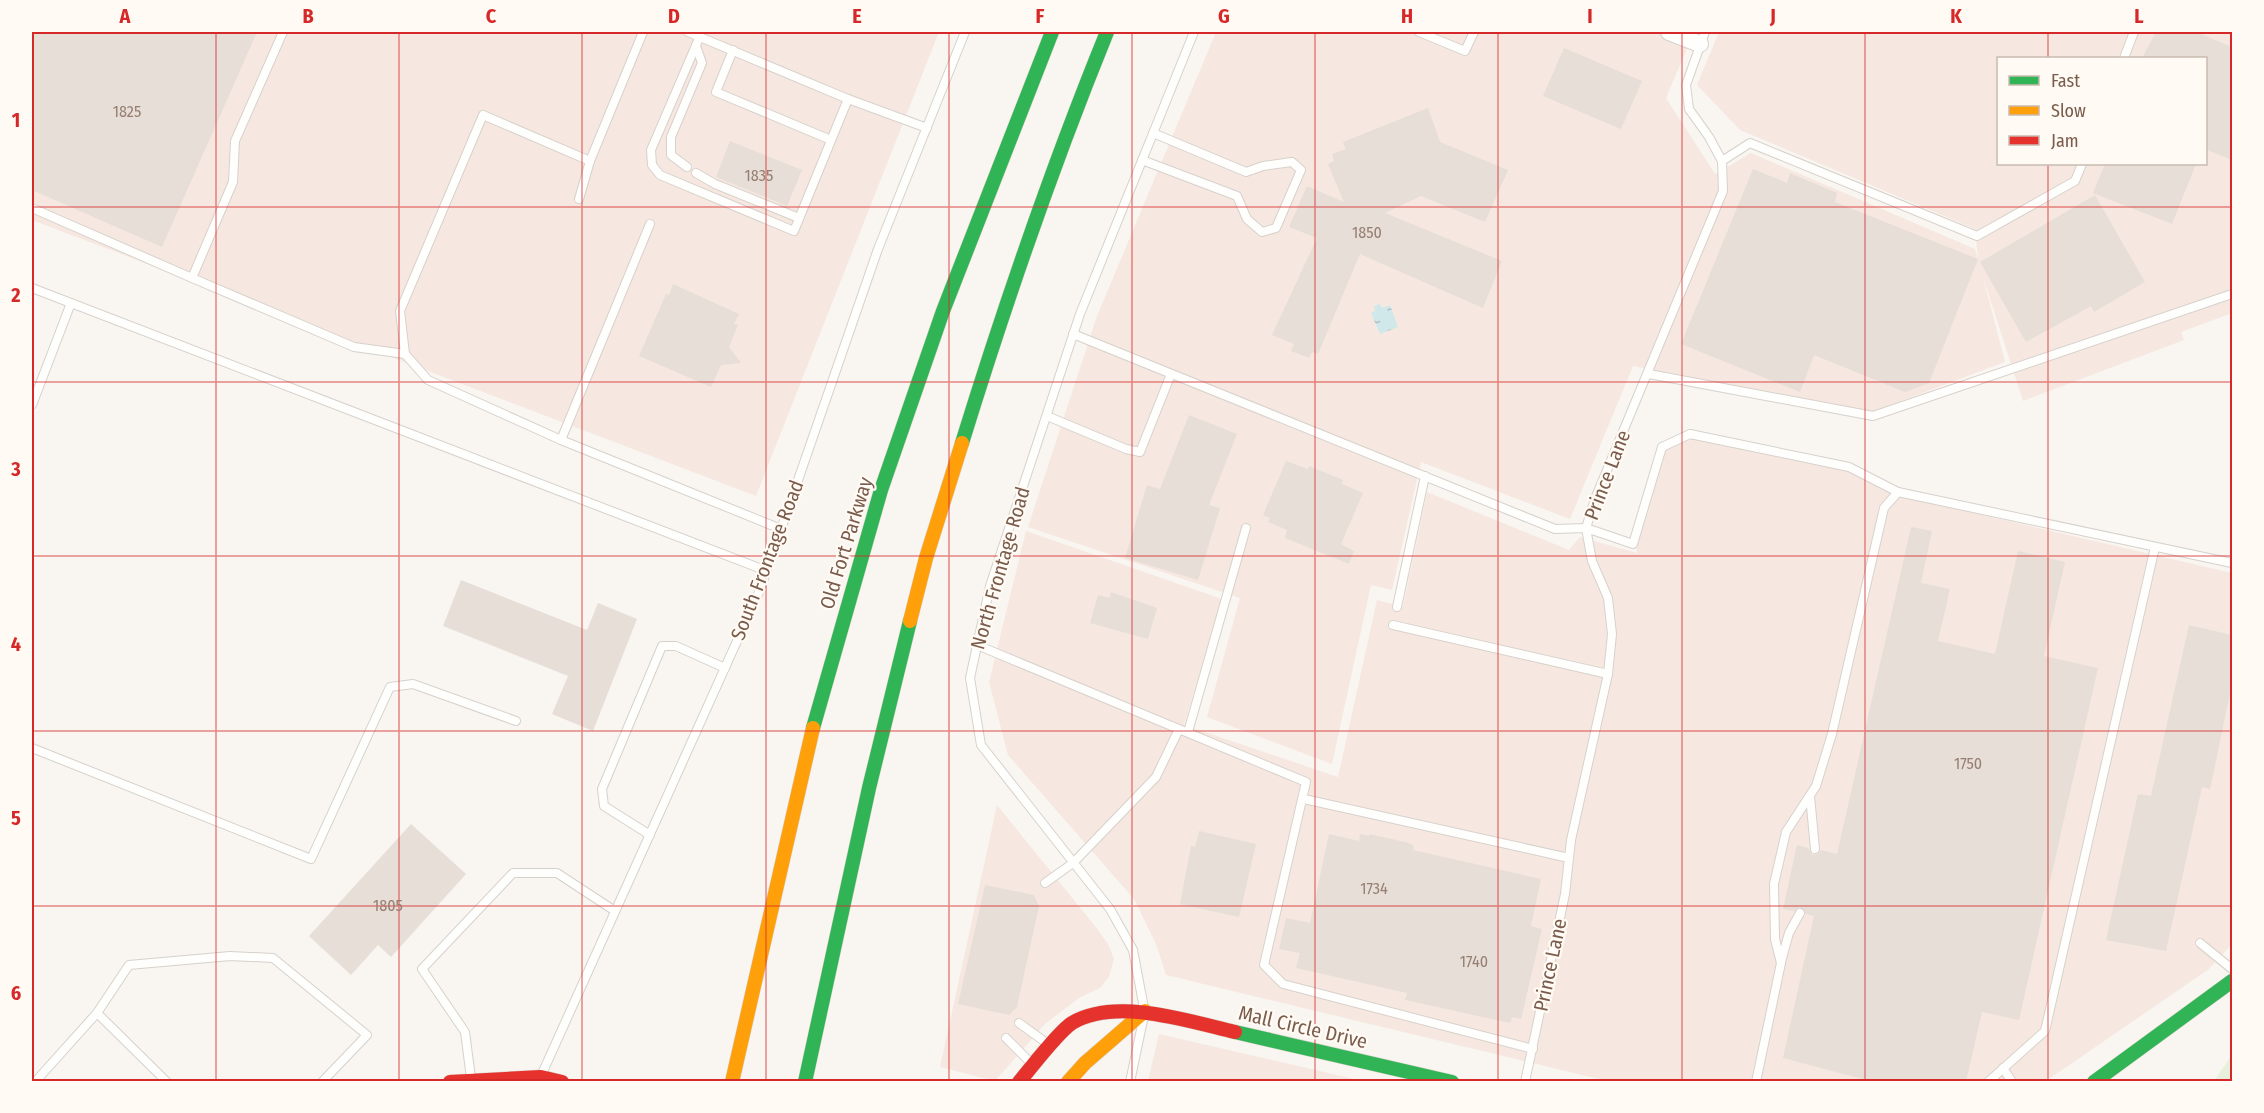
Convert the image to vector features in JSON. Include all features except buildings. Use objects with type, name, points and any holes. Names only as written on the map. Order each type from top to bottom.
[{"type":"main road","name":"Old Fort Parkway","points":[[732,1082],[817,711],[881,490],[943,311],[1052,32]]},
{"type":"main road","points":[[805,1082],[869,788],[926,558],[993,342],[1072,118],[1107,32]]},
{"type":"main road","points":[[2094,1082],[2117,1070],[2232,981]]},
{"type":"main road","points":[[1068,1082],[1085,1063],[1145,1011]]},
{"type":"main road","name":"Mall Circle Drive","points":[[1019,1082],[1070,1024],[1079,1019],[1145,1011],[1452,1082]]},
{"type":"main road","points":[[450,1082],[541,1077],[562,1082]]},
{"type":"street","points":[[1669,32],[1702,38]]},
{"type":"lane","points":[[192,278],[233,183],[235,141],[283,32]]},
{"type":"lane","points":[[579,199],[590,160],[643,32]]},
{"type":"lane","points":[[688,32],[848,99],[927,128]]},
{"type":"lane","name":"South Frontage Road","points":[[541,1077],[767,571],[878,249],[964,32]]},
{"type":"lane","name":"North Frontage Road","points":[[1130,1082],[1145,1011],[1132,950],[1110,909],[981,745],[970,678],[990,586],[1073,334],[1194,32]]},
{"type":"lane","points":[[1419,32],[1465,51],[1474,32]]},
{"type":"lane","points":[[2124,57],[2134,32]]},
{"type":"lane","points":[[700,36],[651,150],[652,165],[660,175],[794,231],[848,99]]},
{"type":"lane","name":"Prince Lane","points":[[1525,1082],[1608,674],[1612,633],[1608,598],[1592,561],[1586,528],[1595,499],[1649,374],[1723,191],[1722,161],[1709,137],[1689,109],[1686,85],[1702,38]]},
{"type":"lane","points":[[687,167],[671,155],[671,137],[702,63],[696,46]]},
{"type":"lane","points":[[733,50],[716,92],[831,140]]},
{"type":"lane","points":[[590,160],[483,115],[400,310],[405,354],[428,380],[561,440],[781,529]]},
{"type":"lane","points":[[1142,160],[1237,196],[1247,219],[1262,232],[1276,228],[1301,170],[1292,162],[1263,166],[1246,172],[1153,133]]},
{"type":"lane","points":[[1722,161],[1750,143],[1977,236],[2075,181],[2082,165]]},
{"type":"lane","points":[[696,173],[715,184],[799,218]]},
{"type":"lane","points":[[32,208],[354,347],[405,354]]},
{"type":"lane","points":[[561,440],[650,224]]},
{"type":"lane","points":[[32,288],[767,571]]},
{"type":"lane","points":[[1649,374],[1873,416],[2232,294]]},
{"type":"lane","points":[[32,405],[71,303]]},
{"type":"lane","points":[[1073,334],[1555,529],[1586,528],[1633,544],[1662,447],[1690,434],[1849,467],[1898,492],[2232,563]]},
{"type":"lane","points":[[1047,416],[1126,449],[1140,452],[1172,374]]},
{"type":"lane","points":[[1397,607],[1425,476]]},
{"type":"lane","points":[[1781,963],[1775,939],[1774,884],[1786,832],[1816,786],[1832,734],[1884,508],[1898,492]]},
{"type":"lane","points":[[1188,732],[1245,528]]},
{"type":"lane","points":[[1988,1082],[2045,1031],[2155,547]]},
{"type":"lane","points":[[1393,625],[1608,674]]},
{"type":"lane","points":[[977,645],[1306,782],[1304,799],[1264,965],[1282,984],[1533,1049]]},
{"type":"lane","points":[[650,835],[604,806],[602,789],[662,646],[676,646],[725,668]]},
{"type":"lane","points":[[32,748],[311,859],[390,687],[413,684],[516,721]]},
{"type":"lane","points":[[1045,883],[1073,863],[1156,777],[1179,729]]},
{"type":"lane","points":[[1810,795],[1815,849]]},
{"type":"lane","points":[[1304,799],[1569,858]]},
{"type":"lane","points":[[472,1079],[465,1032],[422,969],[513,873],[557,873],[615,911]]},
{"type":"lane","points":[[1756,1082],[1781,963],[1789,933],[1800,913]]},
{"type":"lane","points":[[2200,944],[2232,969]]},
{"type":"lane","points":[[35,1082],[97,1013],[129,964],[230,956],[273,958],[368,1035],[322,1082]]},
{"type":"lane","points":[[97,1013],[167,1082]]},
{"type":"lane","points":[[1019,1023],[1051,1046]]},
{"type":"lane","points":[[1006,1038],[1034,1066]]},
{"type":"lane","points":[[2003,1068],[2012,1082]]},
{"type":"shaded area","points":[[32,32],[939,32],[756,496],[32,220]]},
{"type":"shaded area","points":[[1216,32],[1694,32],[1666,98],[1715,174],[1751,153],[1975,249],[1978,259],[1975,229],[1740,130],[1697,85],[1719,32],[2232,32],[2232,313],[2181,332],[2184,340],[2023,401],[1983,277],[2005,362],[1872,412],[1633,366],[1570,519],[1421,462],[1392,590],[1371,585],[1332,764],[1207,717],[1240,598],[1028,527],[1097,316]]},
{"type":"shaded area","points":[[1692,439],[1848,471],[1901,496],[2232,573],[2232,944],[2209,969],[2046,1081],[1607,1081],[1166,975],[1156,944],[1134,899],[1008,755],[989,682],[1026,531],[1222,599],[1184,725],[1338,777],[1377,600],[1403,607],[1427,492],[1569,550],[1580,537],[1637,553],[1636,544],[1665,449]]},
{"type":"shaded area","points":[[997,805],[1095,926],[1108,944],[1114,959],[1109,977],[1100,988],[1079,998],[1045,1024],[995,1081],[940,1067]]},
{"type":"shaded area","points":[[1159,1034],[1363,1081],[1148,1081]]},
{"type":"green space","points":[[2232,1055],[2232,1081],[2215,1081],[2216,1078]]},
{"type":"water","points":[[1380,304],[1382,308],[1390,305],[1398,327],[1380,334],[1371,313],[1375,311],[1374,306]]},
{"type":"traffic: fast","points":[[813,728],[881,490],[943,311],[1052,32]]},
{"type":"traffic: fast","points":[[962,443],[1030,236],[1107,32]]},
{"type":"traffic: fast","points":[[805,1082],[869,788],[910,621]]},
{"type":"traffic: fast","points":[[2094,1082],[2232,981]]},
{"type":"traffic: fast","points":[[1235,1032],[1452,1082]]},
{"type":"traffic: slow","points":[[910,621],[926,558],[962,443]]},
{"type":"traffic: slow","points":[[732,1082],[813,728]]},
{"type":"traffic: slow","points":[[1068,1082],[1085,1063],[1145,1011]]},
{"type":"traffic: jam","points":[[1019,1082],[1066,1028],[1090,1015],[1109,1012],[1152,1014],[1235,1032]]},
{"type":"traffic: jam","points":[[450,1082],[541,1077],[562,1082]]}]
